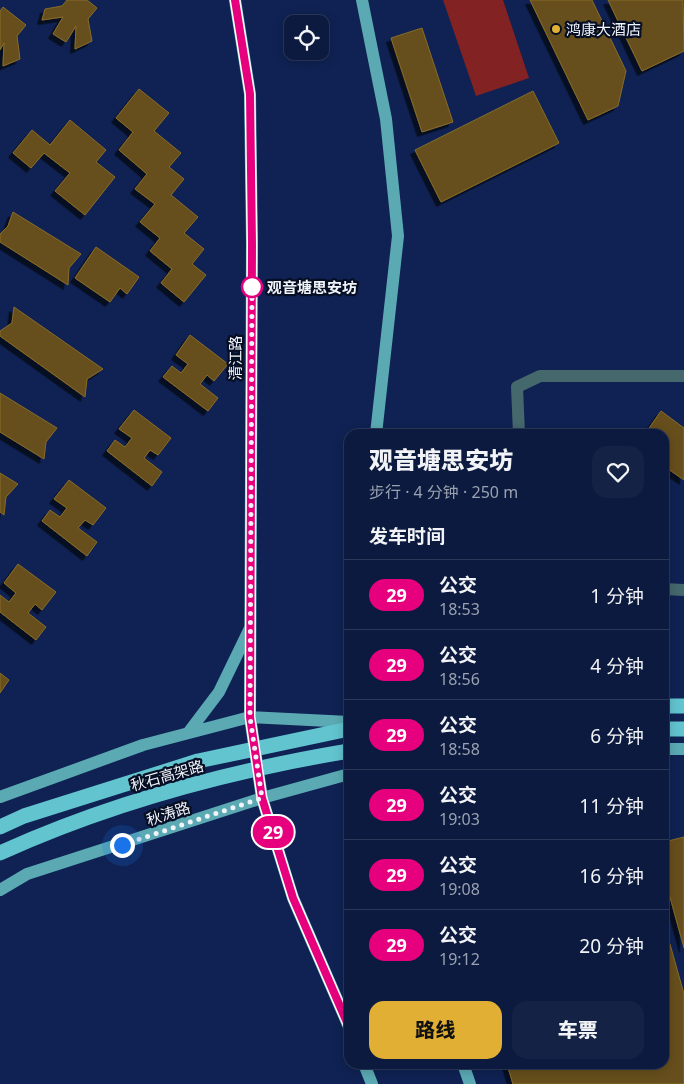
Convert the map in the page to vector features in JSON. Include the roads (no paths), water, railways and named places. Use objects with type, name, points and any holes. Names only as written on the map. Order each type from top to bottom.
[{"type":"highway","points":[[669,706],[684,706]]},
{"type":"highway","points":[[669,729],[684,729]]},
{"type":"highway","name":"秋石高架路","points":[[0,827],[24,816],[198,761],[344,730]]},
{"type":"highway","name":"秋石高架路","points":[[0,853],[47,832],[164,792],[287,761],[344,752]]},
{"type":"main road","name":"清江路","points":[[235,0],[250,94],[250,717],[262,798],[293,898],[344,1015]]},
{"type":"main road","points":[[362,0],[386,119],[398,236],[377,429]]},
{"type":"main road","points":[[188,733],[218,692],[251,627]]},
{"type":"main road","points":[[669,698],[684,700]]},
{"type":"main road","points":[[0,796],[143,745],[250,717],[344,722]]},
{"type":"main road","points":[[669,749],[684,749]]},
{"type":"main road","name":"秋涛路","points":[[0,890],[27,874],[262,798],[344,775]]},
{"type":"main road","points":[[366,1069],[372,1084]]},
{"type":"main road","points":[[465,1069],[470,1084]]},
{"type":"lane","points":[[520,429],[517,387],[540,376],[684,376]]},
{"type":"lane","points":[[669,589],[684,590]]},
{"type":"place","name":"鸿康大酒店","points":[[556,29]]},
{"type":"place","name":"观音塘思安坊","points":[[252,287]]}]
